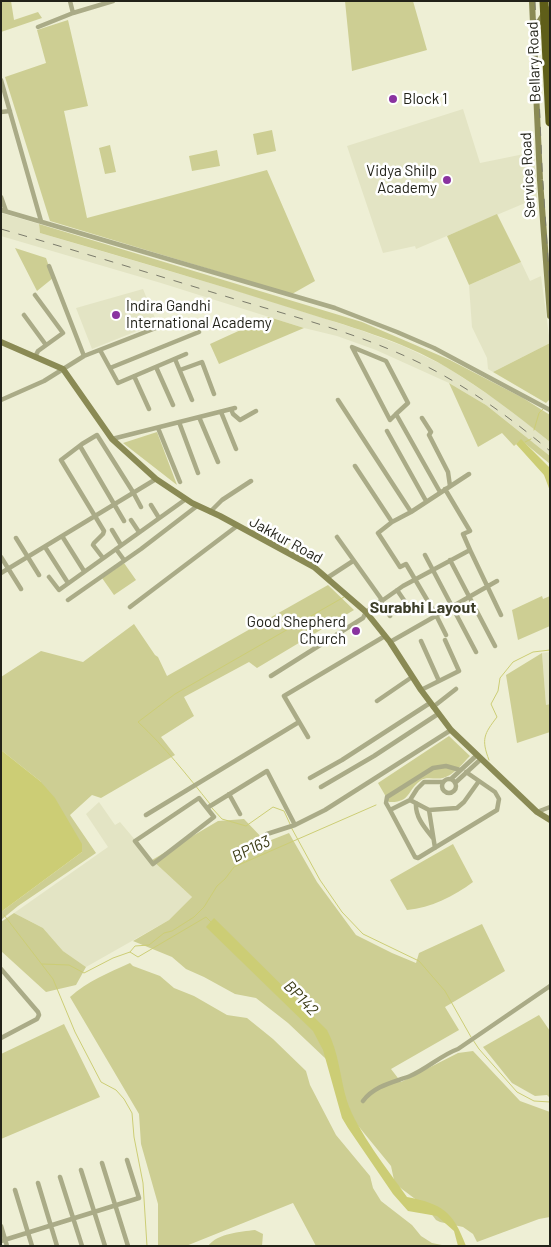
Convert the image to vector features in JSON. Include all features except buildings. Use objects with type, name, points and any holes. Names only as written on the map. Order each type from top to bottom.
[{"type":"highway","name":"Bellary Road","points":[[544,1],[550,122]]},
{"type":"street","points":[[70,1],[73,13]]},
{"type":"street","points":[[38,27],[73,13],[113,1]]},
{"type":"street","name":"Service Road","points":[[532,1],[541,193],[550,316]]},
{"type":"street","points":[[533,31],[544,14],[550,9]]},
{"type":"street","points":[[1,80],[41,221]]},
{"type":"street","points":[[1,112],[10,111]]},
{"type":"street","points":[[1,197],[3,211],[325,306],[366,320],[434,348],[550,410]]},
{"type":"street","points":[[49,266],[84,356]]},
{"type":"street","points":[[34,357],[38,351],[63,333],[35,295]]},
{"type":"street","points":[[24,315],[46,345]]},
{"type":"street","points":[[1,400],[44,382],[84,356],[166,324]]},
{"type":"street","points":[[110,368],[199,332]]},
{"type":"street","points":[[1,342],[63,370]]},
{"type":"street","points":[[352,347],[386,361],[408,403],[396,414],[390,420],[352,347]]},
{"type":"street","points":[[100,350],[118,383],[186,354]]},
{"type":"street","points":[[175,359],[192,400]]},
{"type":"street","points":[[180,370],[202,362],[214,394]]},
{"type":"street","points":[[156,367],[173,406]]},
{"type":"street","name":"Jakkur Road","points":[[63,370],[112,439],[156,478],[197,506],[314,567],[366,612],[390,642],[431,705],[451,730],[537,812],[550,820]]},
{"type":"street","points":[[134,376],[149,409]]},
{"type":"street","points":[[338,400],[411,512]]},
{"type":"street","points":[[112,439],[233,409],[233,414],[240,420],[256,411]]},
{"type":"street","points":[[221,412],[236,449]]},
{"type":"street","points":[[396,414],[440,492]]},
{"type":"street","points":[[199,417],[218,462]]},
{"type":"street","points":[[422,418],[431,432],[429,435],[448,472],[448,487],[470,531],[463,534],[501,615]]},
{"type":"street","points":[[179,422],[198,473]]},
{"type":"street","points":[[158,428],[180,482]]},
{"type":"street","points":[[387,430],[426,501]]},
{"type":"street","points":[[103,558],[93,545],[104,531],[61,460],[97,436],[141,507]]},
{"type":"street","points":[[80,446],[124,521]]},
{"type":"street","points":[[355,466],[392,522]]},
{"type":"street","points":[[421,690],[459,671],[436,615],[415,579],[406,564],[400,567],[378,533],[392,522],[411,512],[469,474]]},
{"type":"street","points":[[1,573],[156,478]]},
{"type":"street","points":[[210,512],[222,500],[251,481]]},
{"type":"street","points":[[49,577],[59,590],[186,499]]},
{"type":"street","points":[[151,506],[159,518]]},
{"type":"street","points":[[68,600],[197,506]]},
{"type":"street","points":[[131,520],[139,532]]},
{"type":"street","points":[[130,607],[237,526]]},
{"type":"street","points":[[112,530],[121,545]]},
{"type":"street","points":[[62,536],[84,571]]},
{"type":"street","points":[[337,537],[390,616]]},
{"type":"street","points":[[16,538],[39,575]]},
{"type":"street","points":[[45,547],[68,583]]},
{"type":"street","points":[[116,548],[124,560]]},
{"type":"street","points":[[270,676],[363,618],[366,612],[397,590],[470,550]]},
{"type":"street","points":[[425,555],[476,652]]},
{"type":"street","points":[[1,557],[21,589]]},
{"type":"street","points":[[450,560],[495,646]]},
{"type":"street","points":[[327,578],[353,561]]},
{"type":"street","points":[[390,642],[497,581]]},
{"type":"street","points":[[397,590],[408,606]]},
{"type":"street","points":[[308,737],[284,696],[385,636]]},
{"type":"street","points":[[421,642],[439,681]]},
{"type":"street","points":[[377,701],[412,677]]},
{"type":"street","points":[[310,778],[456,689]]},
{"type":"street","points":[[321,787],[374,756],[438,714]]},
{"type":"street","points":[[146,816],[299,722]]},
{"type":"street","points":[[267,834],[295,825],[325,810],[451,730]]},
{"type":"street","points":[[390,810],[410,800],[424,782],[443,782],[446,779],[451,779],[460,770],[479,757]]},
{"type":"street","points":[[443,782],[442,788],[448,793],[454,790],[455,782],[479,757]]},
{"type":"street","points":[[460,770],[446,766],[433,768],[387,797],[386,803],[415,857],[419,858],[498,810],[500,804],[497,795],[466,772]]},
{"type":"street","points":[[209,806],[267,771],[295,825]]},
{"type":"street","points":[[451,779],[455,782]]},
{"type":"street","points":[[410,800],[429,810],[457,808],[464,802],[479,781]]},
{"type":"street","points":[[229,794],[240,814]]},
{"type":"street","points":[[199,798],[209,806],[214,817],[153,864],[136,841],[199,798]]},
{"type":"street","points":[[416,803],[420,821],[433,838]]},
{"type":"street","points":[[537,812],[550,807]]},
{"type":"street","points":[[429,810],[435,848]]},
{"type":"street","points":[[1,969],[38,1012],[39,1016],[37,1020],[1,1038]]},
{"type":"street","points":[[363,1101],[369,1092],[411,1075],[449,1052],[458,1049],[550,986]]},
{"type":"street","points":[[3,1240],[138,1198],[127,1160]]},
{"type":"street","points":[[102,1163],[128,1246]]},
{"type":"street","points":[[81,1170],[105,1246]]},
{"type":"street","points":[[60,1177],[82,1246]]},
{"type":"street","points":[[38,1183],[57,1246]]},
{"type":"street","points":[[15,1190],[32,1246]]},
{"type":"street","points":[[1,1226],[3,1240],[7,1246]]},
{"type":"shaded area","name":"Vidya Shilp Academy","points":[[463,109],[480,163],[534,152],[537,198],[416,249],[415,246],[383,253],[347,146]]},
{"type":"shaded area","points":[[1,213],[39,224],[40,233],[261,298],[403,346],[445,366],[509,408],[550,442],[550,456],[486,405],[449,383],[376,350],[337,336],[304,328],[161,283],[1,236]]},
{"type":"shaded area","points":[[521,262],[530,281],[541,276],[550,343],[493,372],[488,369],[487,358],[472,327],[469,285]]},
{"type":"shaded area","name":"Indira Gandhi International Academy","points":[[143,289],[157,323],[92,349],[76,308]]},
{"type":"shaded area","points":[[521,439],[550,468],[550,491],[544,475],[516,444]]},
{"type":"shaded area","points":[[550,652],[550,704],[546,705],[542,653]]},
{"type":"shaded area","points":[[1,750],[40,781],[55,798],[82,844],[82,852],[1,912]]},
{"type":"shaded area","points":[[99,802],[115,825],[120,822],[152,860],[192,897],[169,920],[86,967],[63,951],[43,928],[14,913],[108,847],[86,814]]},
{"type":"shaded area","points":[[214,918],[327,1030],[337,1056],[347,1101],[365,1137],[407,1197],[438,1206],[445,1211],[456,1225],[466,1246],[458,1246],[454,1231],[437,1216],[408,1211],[393,1194],[342,1118],[323,1050],[313,1031],[206,927]]},
{"type":"green space","points":[[1,1],[11,1],[14,20],[38,12],[42,18],[1,32]]},
{"type":"green space","points":[[345,1],[413,1],[427,50],[352,71]]},
{"type":"green space","points":[[68,20],[88,106],[64,111],[87,218],[267,170],[315,281],[292,294],[50,221],[5,77],[46,63],[37,30]]},
{"type":"green space","points":[[272,130],[276,151],[257,155],[253,134]]},
{"type":"green space","points":[[110,145],[116,172],[105,174],[99,148]]},
{"type":"green space","points":[[217,150],[220,166],[192,171],[189,156]]},
{"type":"green space","points":[[497,214],[521,262],[469,285],[447,236]]},
{"type":"green space","points":[[39,224],[362,322],[450,360],[523,398],[550,415],[550,442],[473,384],[429,357],[411,349],[373,334],[265,300],[40,233]]},
{"type":"green space","points":[[15,248],[46,258],[53,278],[37,291]]},
{"type":"green space","points":[[269,317],[304,328],[219,364],[210,344]]},
{"type":"green space","points":[[550,343],[550,399],[546,403],[493,372]]},
{"type":"green space","points":[[449,383],[486,405],[550,456],[550,464],[521,440],[514,446],[502,433],[478,447]]},
{"type":"green space","points":[[157,432],[177,485],[123,443]]},
{"type":"green space","points":[[124,563],[136,580],[114,595],[102,578]]},
{"type":"green space","points":[[328,585],[354,610],[257,668],[249,662],[184,697],[194,716],[161,737],[175,755],[101,798],[92,795],[70,815],[96,853],[18,906],[1,920],[1,912],[82,852],[40,781],[1,750],[1,677],[41,651],[83,662],[134,624],[158,657],[167,676]]},
{"type":"green space","points":[[542,596],[543,599],[550,596],[550,626],[518,640],[512,610]]},
{"type":"green space","points":[[542,653],[546,705],[550,704],[550,732],[517,743],[506,675]]},
{"type":"green space","points":[[449,736],[470,756],[451,774],[443,778],[422,780],[405,798],[396,802],[389,802],[378,783]]},
{"type":"green space","points":[[244,819],[266,842],[289,833],[317,882],[356,935],[392,953],[416,963],[419,953],[482,924],[505,971],[445,1007],[459,1030],[391,1069],[401,1082],[458,1053],[473,1051],[520,1101],[550,1112],[550,1217],[539,1219],[477,1242],[473,1234],[463,1227],[436,1220],[427,1208],[398,1186],[394,1180],[391,1166],[355,1122],[326,1059],[288,1023],[256,998],[235,994],[186,969],[172,957],[133,941],[169,920],[192,897],[152,860],[218,821]]},
{"type":"green space","points":[[453,844],[473,882],[442,900],[425,907],[407,910],[390,880]]},
{"type":"green space","points":[[14,913],[43,928],[63,951],[86,967],[76,985],[46,992],[1,951],[1,922]]},
{"type":"green space","points":[[130,963],[133,966],[160,976],[174,988],[194,996],[227,1015],[247,1018],[273,1039],[306,1071],[310,1085],[336,1135],[370,1176],[373,1188],[381,1201],[412,1225],[421,1236],[432,1243],[447,1246],[316,1246],[293,1203],[186,1246],[158,1246],[158,1204],[141,1144],[139,1114],[70,997],[91,982]]},
{"type":"green space","points":[[539,1015],[550,1031],[550,1098],[547,1095],[535,1096],[512,1083],[483,1047]]},
{"type":"green space","points":[[64,1024],[100,1097],[1,1139],[1,1054]]},
{"type":"green space","points":[[255,1230],[263,1234],[262,1246],[208,1246],[217,1238]]},
{"type":"waterway","points":[[534,430],[539,413],[543,409]]},
{"type":"waterway","name":"BP163","points":[[525,442],[531,439]]},
{"type":"waterway","points":[[210,804],[167,751],[138,722],[175,694],[344,597]]},
{"type":"waterway","name":"BP163","points":[[489,760],[485,747],[485,737],[497,717],[491,704],[498,691],[500,678],[513,662],[533,652],[550,650]]},
{"type":"waterway","name":"BP163","points":[[130,952],[135,946],[149,945],[164,933],[172,931],[194,917],[204,907],[217,886],[234,867],[376,805]]},
{"type":"waterway","points":[[212,808],[222,819],[246,826],[273,807],[284,811],[290,824]]},
{"type":"waterway","points":[[291,827],[320,880],[342,912],[363,934],[419,961],[445,991],[471,1037]]},
{"type":"waterway","points":[[4,915],[53,979],[75,1032],[101,1082],[116,1090],[132,1113],[134,1137],[143,1183],[147,1246]]},
{"type":"waterway","name":"BP163","points":[[42,964],[69,965],[84,973],[113,958],[130,952],[138,957],[206,917],[211,922]]},
{"type":"waterway","points":[[473,1040],[517,1092],[534,1101],[550,1102]]},
{"type":"railway","points":[[535,1],[542,167],[550,290]]},
{"type":"railway","points":[[1,229],[296,317],[347,333],[397,353],[422,364],[472,393],[550,451]]},
{"type":"place","name":"Block 1","points":[[393,99]]},
{"type":"place","name":"Vidya Shilp Academy","points":[[447,180]]},
{"type":"place","name":"Indira Gandhi International Academy","points":[[116,315]]},
{"type":"place","name":"Good Shepherd Church","points":[[356,631]]},
{"type":"district","name":"Surabhi Layout","points":[[423,608]]},
{"type":"water label","name":"BP142","points":[[301,998]]}]
